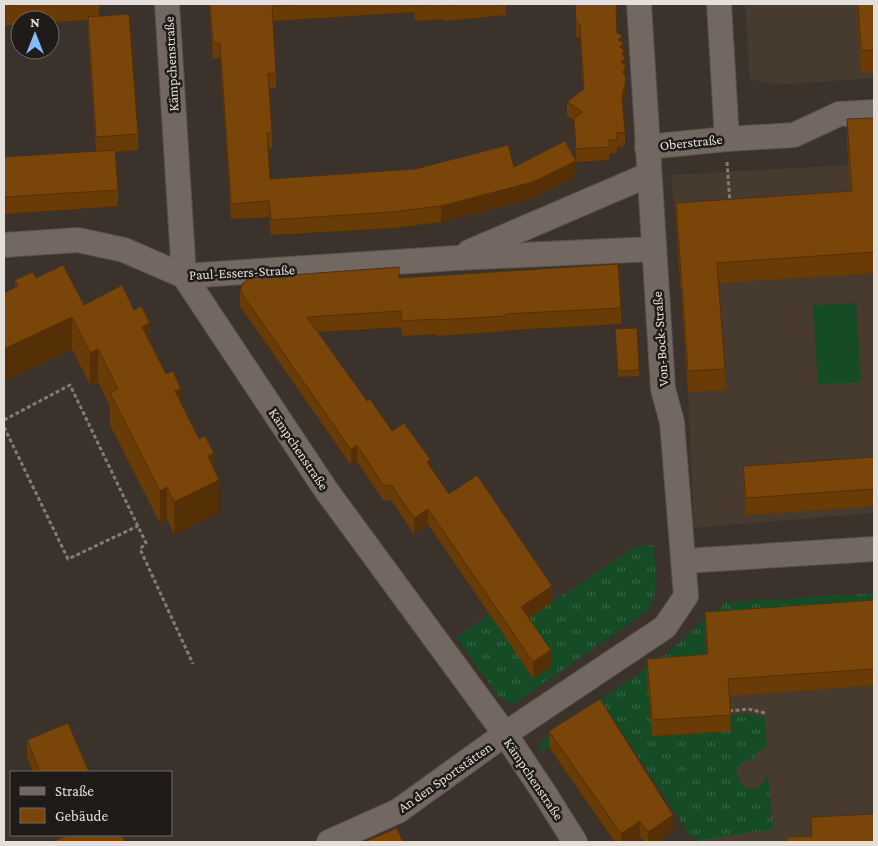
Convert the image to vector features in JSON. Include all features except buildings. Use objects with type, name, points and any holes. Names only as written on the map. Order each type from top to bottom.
[{"type":"street","name":"Kämpchenstraße","points":[[167,4],[184,276],[326,490],[505,734],[546,794],[575,842]]},
{"type":"street","name":"Oberstraße","points":[[639,4],[647,147],[794,135],[839,114],[874,112]]},
{"type":"street","points":[[719,4],[727,139]]},
{"type":"street","name":"Von-Bock-Straße","points":[[505,734],[665,627],[686,596],[672,422],[663,389],[647,147]]},
{"type":"street","name":"Paul-Essers-Straße","points":[[456,258],[648,175]]},
{"type":"street","name":"Paul-Essers-Straße","points":[[4,245],[78,240],[124,250],[184,276],[456,258],[654,249]]},
{"type":"street","points":[[684,561],[874,549]]},
{"type":"street","name":"An den Sportstätten","points":[[329,842],[398,811],[505,734]]},
{"type":"path","points":[[728,172],[730,211]]},
{"type":"path","points":[[4,420],[70,384],[146,543],[140,549],[193,664]]},
{"type":"path","points":[[4,427],[68,559],[138,526]]},
{"type":"path","points":[[729,710],[748,709],[765,713]]},
{"type":"shaded area","points":[[745,4],[874,4],[874,78],[778,85],[750,79]]},
{"type":"shaded area","points":[[874,138],[874,513],[694,528],[688,392],[671,175],[848,165],[847,140]]},
{"type":"shaded area","points":[[874,616],[874,842],[701,842],[689,834],[652,736],[647,675]]},
{"type":"green space","points":[[856,303],[861,382],[818,384],[813,305]]},
{"type":"green space","points":[[654,545],[655,587],[652,603],[648,610],[515,703],[509,703],[498,695],[456,637],[490,614],[504,635],[635,546]]},
{"type":"green space","points":[[874,593],[874,616],[705,629],[708,671],[729,715],[747,713],[765,717],[767,746],[758,751],[754,759],[742,762],[738,767],[737,774],[741,784],[751,789],[761,785],[766,777],[768,777],[773,829],[698,840],[689,834],[608,710],[546,749],[539,751],[540,743],[548,736],[668,653],[708,615],[720,608],[724,602]]}]
